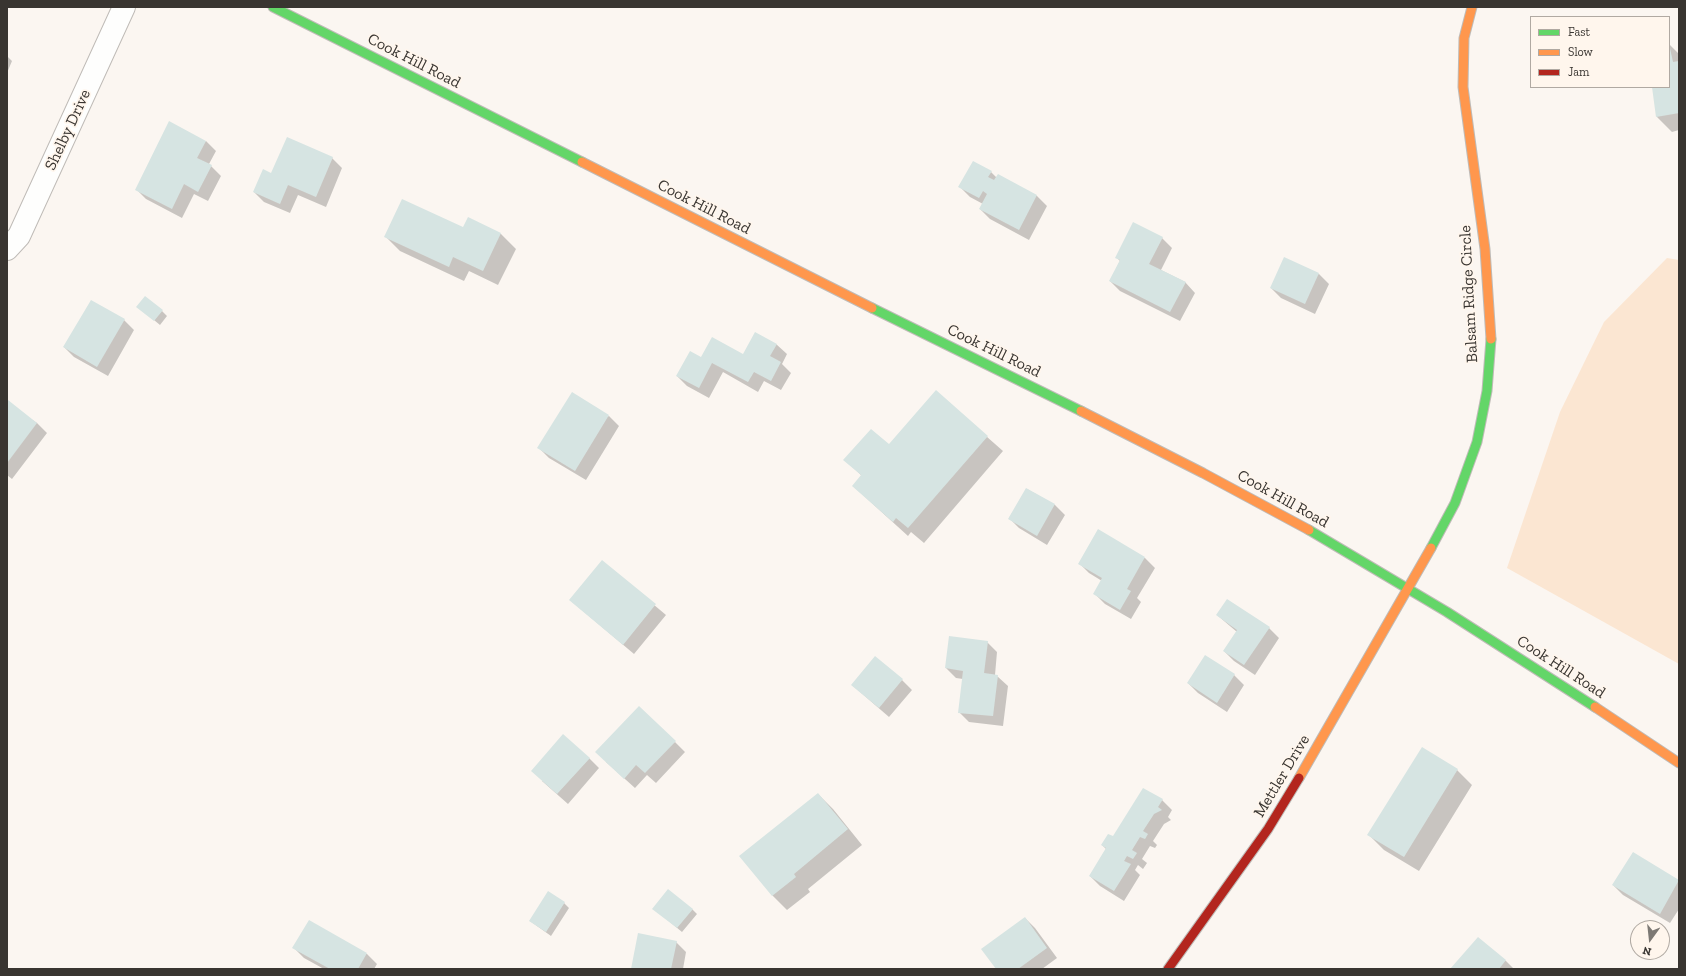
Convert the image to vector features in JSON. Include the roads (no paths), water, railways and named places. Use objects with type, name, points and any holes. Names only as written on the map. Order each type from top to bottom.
[{"type":"street","name":"Shelby Drive","points":[[7,249],[19,236],[124,7]]},
{"type":"street","name":"Cook Hill Road","points":[[273,7],[1161,451],[1308,529],[1538,670],[1679,763]]},
{"type":"street","name":"Balsam Ridge Circle","points":[[1408,589],[1455,503],[1477,442],[1487,391],[1491,346],[1485,249],[1463,88],[1464,38],[1472,7]]},
{"type":"street","name":"Mettler Drive","points":[[1168,969],[1278,813],[1408,589]]}]
